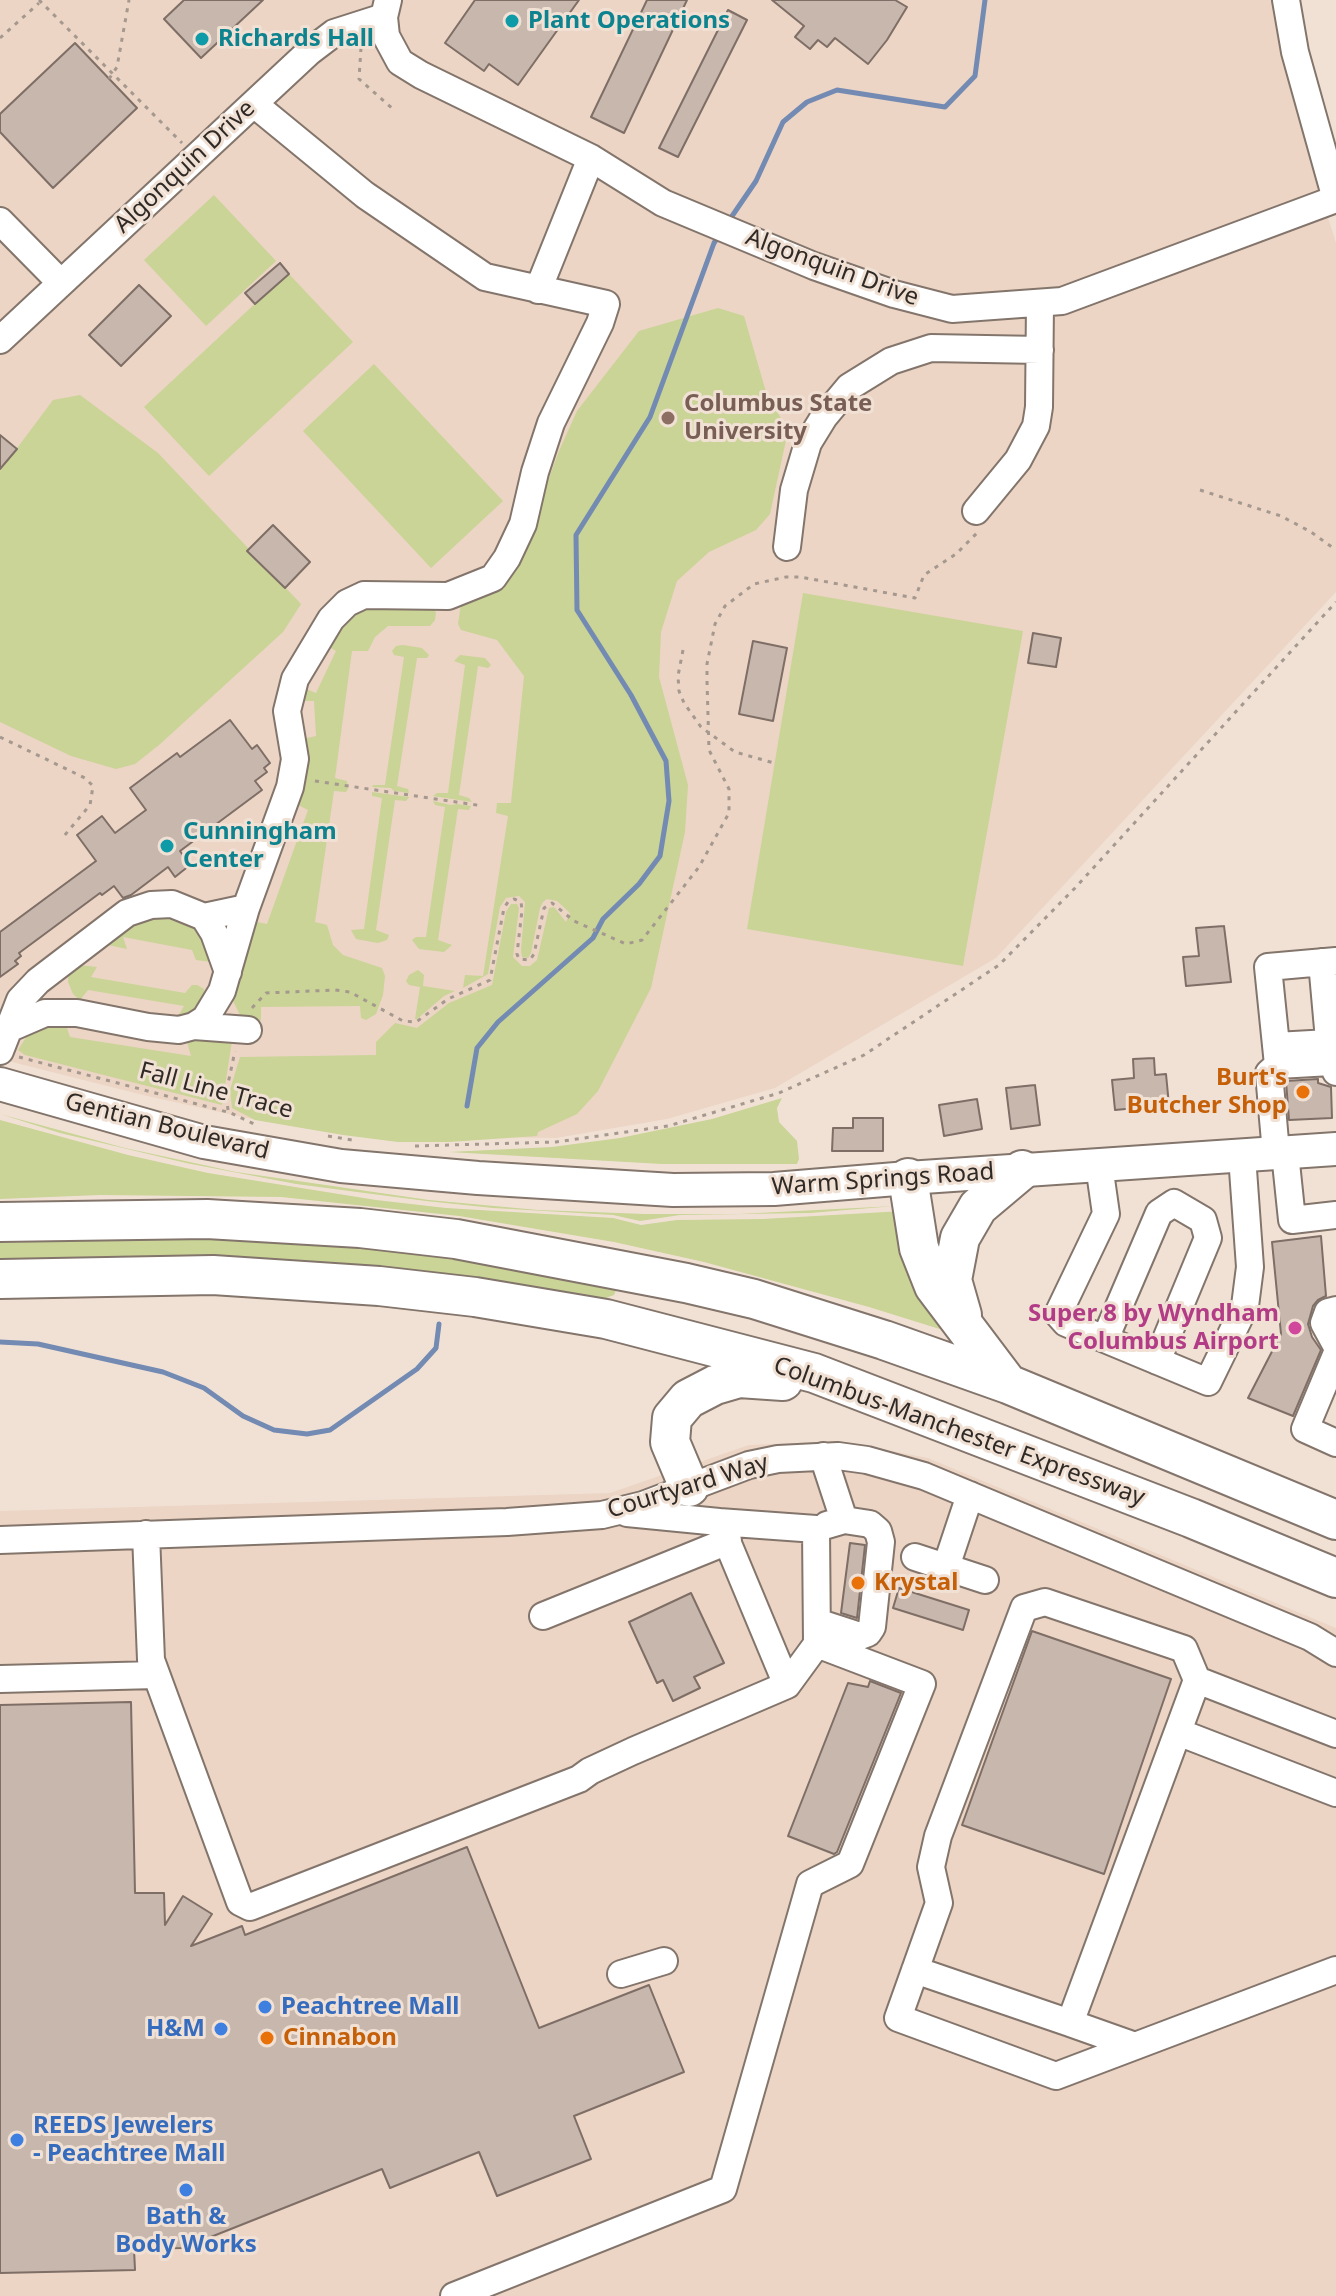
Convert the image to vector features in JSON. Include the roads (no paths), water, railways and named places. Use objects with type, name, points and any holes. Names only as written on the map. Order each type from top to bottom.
[{"type":"highway","points":[[965,1326],[952,1280],[960,1238],[978,1207],[1022,1170]]},
{"type":"highway","points":[[908,1178],[919,1248],[934,1286],[1008,1384]]},
{"type":"highway","points":[[0,1222],[207,1219],[360,1228],[456,1239],[595,1264],[754,1299],[1008,1384],[1336,1520]]},
{"type":"highway","name":"Columbus-Manchester Expressway","points":[[0,1279],[213,1275],[379,1286],[475,1297],[606,1319],[814,1373],[1191,1518],[1336,1578]]},
{"type":"highway","points":[[689,1487],[670,1442],[672,1418],[688,1399],[715,1385],[739,1378],[774,1379],[861,1391]]},
{"type":"main road","name":"Gentian Boulevard","points":[[0,1084],[204,1142],[341,1166],[428,1160]]},
{"type":"main road","name":"Warm Springs Road","points":[[428,1160],[673,1190],[774,1189],[1336,1149]]},
{"type":"street","points":[[1286,0],[1295,52],[1336,199]]},
{"type":"street","name":"Algonquin Drive","points":[[0,340],[334,33],[377,14],[400,62],[591,158],[663,203],[814,266],[894,294],[952,309],[1062,301],[1336,199]]},
{"type":"street","points":[[194,1026],[205,1019],[225,981],[246,908],[291,778],[294,744],[287,711],[295,679],[331,619],[347,603],[364,595],[448,596],[493,578],[507,558],[523,524],[551,423],[600,323],[606,304],[485,277],[365,195],[254,104]]},
{"type":"street","points":[[538,290],[591,158]]},
{"type":"street","points":[[0,221],[61,283]]},
{"type":"street","points":[[978,521],[1036,426],[1040,303]]},
{"type":"street","points":[[787,547],[794,490],[808,443],[824,417],[849,387],[891,361],[931,348],[1040,350]]},
{"type":"street","points":[[3,1043],[20,1000],[38,981],[127,913],[151,905],[172,904],[204,917],[246,908]]},
{"type":"street","points":[[3,1043],[45,1013],[77,1013],[179,1030],[194,1026],[240,1026],[232,1012],[214,933],[204,917]]},
{"type":"street","points":[[1277,1056],[1332,1059],[1329,961],[1268,967],[1277,1056],[1269,1073],[1292,1220],[1336,1215]]},
{"type":"street","points":[[55,968],[63,997],[77,1013]]},
{"type":"street","points":[[1099,1165],[1106,1214],[1058,1314],[1066,1323],[1208,1382],[1245,1306],[1250,1267],[1242,1156]]},
{"type":"street","points":[[1105,1339],[1159,1213],[1174,1203],[1203,1220],[1208,1238],[1157,1361]]},
{"type":"street","points":[[1336,1310],[1328,1312],[1324,1323],[1336,1345]]},
{"type":"street","points":[[1336,1355],[1330,1388],[1305,1429],[1336,1443]]},
{"type":"street","points":[[823,1456],[844,1520]]},
{"type":"street","name":"Courtyard Way","points":[[0,1540],[507,1522],[616,1512],[749,1465],[778,1459],[823,1456],[896,1466],[1310,1637],[1336,1653]]},
{"type":"street","points":[[946,1567],[970,1495]]},
{"type":"street","points":[[616,1512],[724,1531],[816,1529],[844,1520],[870,1524],[878,1531],[881,1542],[872,1627],[860,1636],[817,1633]]},
{"type":"street","points":[[146,1534],[151,1660],[240,1902],[250,1907],[579,1779],[633,1751],[787,1685],[817,1633],[816,1529]]},
{"type":"street","points":[[543,1616],[724,1531]]},
{"type":"street","points":[[724,1531],[787,1685]]},
{"type":"street","points":[[915,1557],[985,1580]]},
{"type":"street","points":[[1070,2023],[1197,1680],[1184,1649],[1045,1602],[1024,1608],[938,1836],[931,1867],[939,1903],[898,2018],[1056,2076],[1336,1970]]},
{"type":"street","points":[[454,2296],[723,2189],[810,1884],[850,1864],[922,1684],[817,1633]]},
{"type":"street","points":[[0,1679],[156,1675]]},
{"type":"street","points":[[1197,1680],[1336,1734]]},
{"type":"street","points":[[1178,1732],[1336,1793]]},
{"type":"street","points":[[621,1974],[664,1961]]},
{"type":"street","points":[[915,1970],[1135,2046]]},
{"type":"waterway","points":[[728,222],[756,181],[783,122],[807,102],[837,90],[945,107],[975,76],[985,0]]},
{"type":"waterway","points":[[467,1106],[477,1048],[498,1022],[593,938],[603,919],[639,884],[660,856],[669,801],[666,761],[631,695],[577,610],[576,535],[650,417],[720,234]]},
{"type":"waterway","points":[[0,1342],[38,1344],[163,1372],[204,1388],[243,1416],[274,1430],[307,1434],[330,1430],[417,1369],[436,1348],[439,1324]]},
{"type":"place","name":"Plant Operations","points":[[512,21]]},
{"type":"place","name":"Richards Hall","points":[[202,39]]},
{"type":"place","name":"Columbus State University","points":[[668,418]]},
{"type":"place","name":"Cunningham Center","points":[[167,846]]},
{"type":"place","name":"Burt's Butcher Shop","points":[[1303,1092]]},
{"type":"place","name":"Super 8 by Wyndham Columbus Airport","points":[[1295,1328]]},
{"type":"place","name":"Krystal","points":[[858,1583]]},
{"type":"place","name":"Peachtree Mall","points":[[265,2007]]},
{"type":"place","name":"H&M","points":[[221,2029]]},
{"type":"place","name":"Cinnabon","points":[[267,2038]]},
{"type":"place","name":"REEDS Jewelers - Peachtree Mall","points":[[17,2140]]},
{"type":"place","name":"Bath & Body Works","points":[[186,2190]]}]
